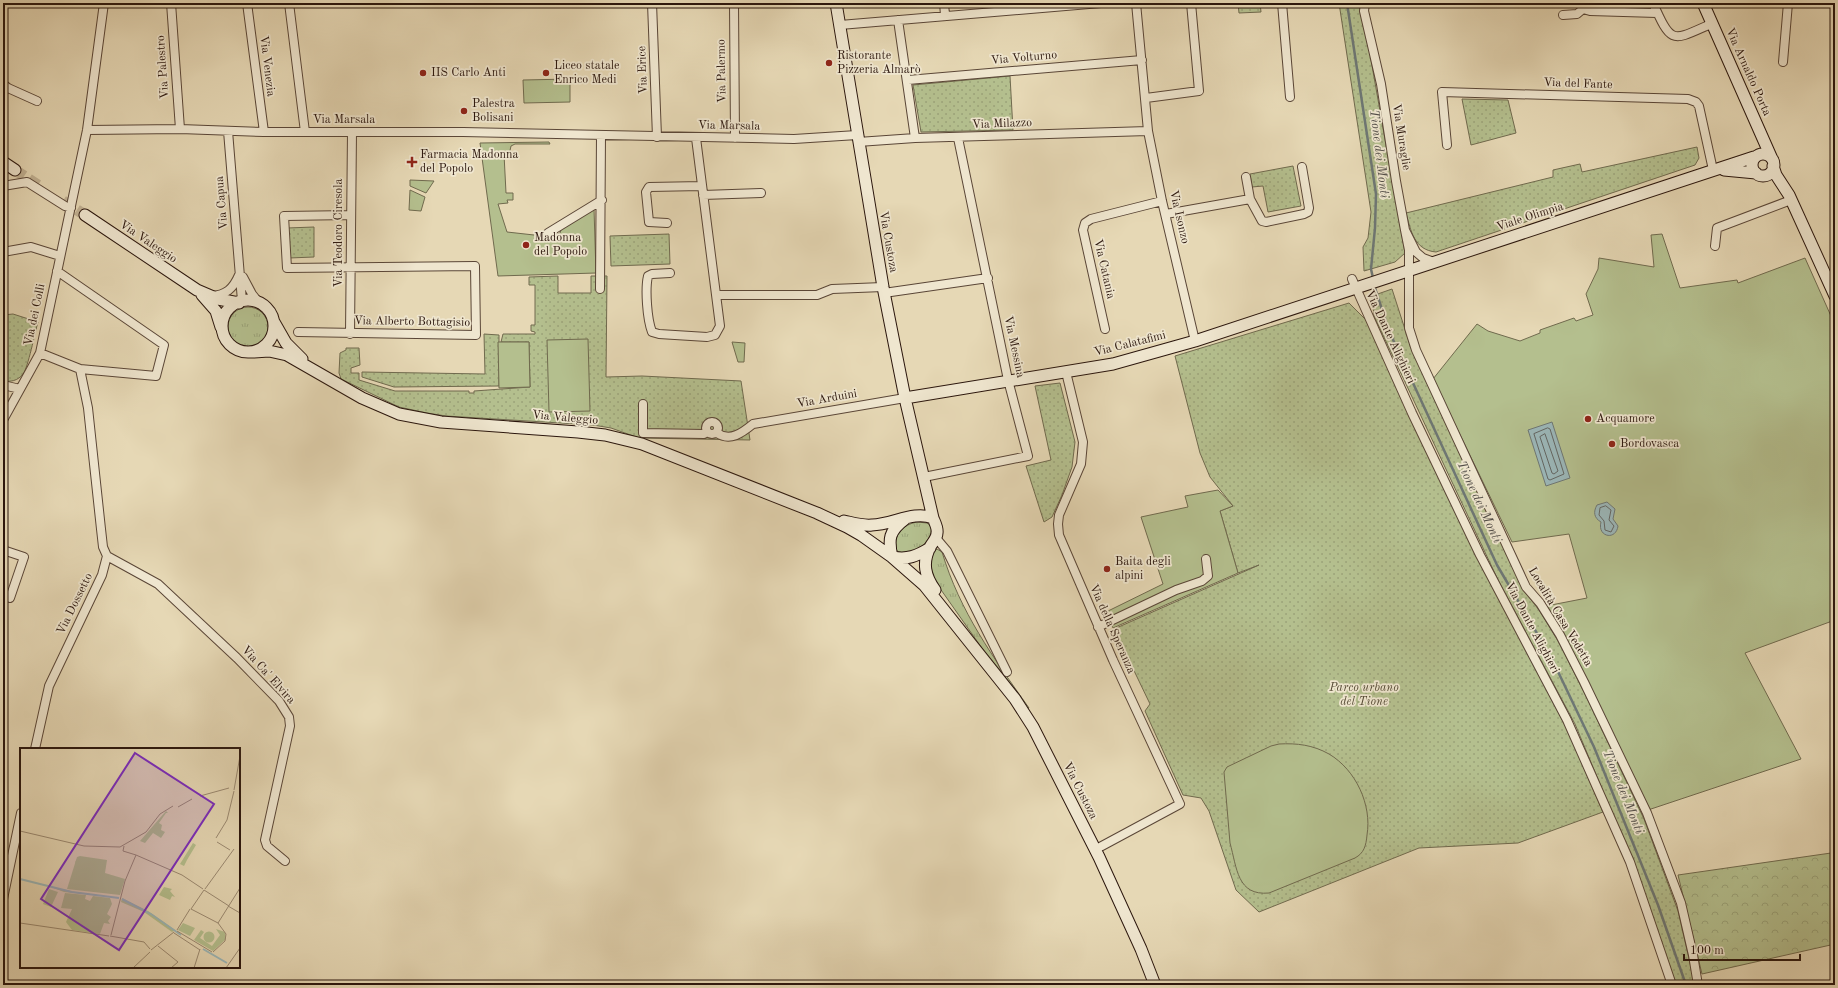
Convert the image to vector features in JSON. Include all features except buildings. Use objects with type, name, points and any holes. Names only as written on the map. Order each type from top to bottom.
[{"type":"main road","name":"Via Custoza","points":[[836,3],[883,290],[905,398],[937,532],[925,564],[926,574],[930,584],[955,620],[956,625]]},
{"type":"main road","name":"Via Arnaldo Porta","points":[[1703,3],[1759,129],[1773,162],[1779,181],[1790,198],[1835,296]]},
{"type":"main road","name":"Via Arnaldo Porta","points":[[1756,156],[1761,150],[1759,129]]},
{"type":"main road","points":[[1764,154],[1773,162],[1768,174],[1759,174],[1752,167],[1756,156],[1764,154]]},
{"type":"main road","name":"Viale Olimpia","points":[[1353,284],[1385,278],[1756,156]]},
{"type":"main road","points":[[3,162],[15,170]]},
{"type":"main road","name":"Viale Olimpia","points":[[1713,170],[1731,170],[1759,174],[1771,179],[1790,198]]},
{"type":"main road","name":"Via Valeggio","points":[[85,215],[197,290],[226,301],[240,302]]},
{"type":"main road","name":"Via Calatafimi","points":[[905,398],[1113,364],[1195,341],[1353,284]]},
{"type":"main road","name":"Via Valeggio","points":[[197,290],[216,311],[223,330]]},
{"type":"main road","points":[[248,301],[260,304],[270,314],[274,325],[272,337],[267,344],[254,352],[245,352],[234,348],[225,338],[223,330],[224,317],[233,306],[240,302],[248,301]]},
{"type":"main road","name":"Via Valeggio","points":[[270,314],[286,343],[310,367]]},
{"type":"main road","name":"Via Valeggio","points":[[254,352],[276,351],[310,367],[362,398],[399,414],[441,422],[578,432],[616,437],[668,453],[817,513]]},
{"type":"main road","name":"Via Custoza","points":[[892,557],[889,542],[893,531],[920,508],[924,500],[925,480]]},
{"type":"main road","name":"Via Custoza","points":[[817,513],[861,535],[892,557],[924,586],[1015,698],[1033,727],[1099,857],[1141,950],[1155,985]]},
{"type":"main road","points":[[817,513],[857,525],[872,526],[909,518],[927,516],[933,518]]},
{"type":"main road","points":[[892,557],[903,559],[911,558],[930,548]]},
{"type":"street","name":"Via dei Colli","points":[[3,420],[40,353],[87,130],[104,3]]},
{"type":"street","name":"Via Palestro","points":[[171,3],[180,129]]},
{"type":"street","name":"Via Venezia","points":[[247,3],[264,132]]},
{"type":"street","points":[[289,3],[305,132]]},
{"type":"street","name":"Via Erice","points":[[652,3],[657,137]]},
{"type":"street","name":"Via Palermo","points":[[734,3],[735,138]]},
{"type":"street","points":[[944,3],[945,15]]},
{"type":"street","points":[[840,26],[945,15],[1100,3]]},
{"type":"street","name":"Via Isonzo","points":[[1136,3],[1148,131],[1162,201],[1195,341]]},
{"type":"street","points":[[1282,3],[1290,97]]},
{"type":"street","name":"Via Muraglie","points":[[1364,3],[1364,11],[1381,84],[1405,230],[1416,252],[1423,258],[1434,262]]},
{"type":"street","points":[[1653,3],[1667,32],[1674,37],[1682,36],[1713,23]]},
{"type":"street","points":[[1784,62],[1788,3]]},
{"type":"street","points":[[1563,15],[1578,14],[1582,6],[1590,11],[1657,13]]},
{"type":"street","points":[[1146,98],[1199,91],[1191,7]]},
{"type":"street","points":[[898,20],[908,80],[915,138]]},
{"type":"street","name":"Via Volturno","points":[[908,80],[1142,60]]},
{"type":"street","points":[[3,84],[8,88],[37,101]]},
{"type":"street","name":"Via del Fante","points":[[1447,146],[1442,92],[1688,99],[1696,102],[1699,106],[1713,170]]},
{"type":"street","name":"Via Marsala","points":[[87,130],[180,129],[264,132],[457,132],[696,138],[857,138]]},
{"type":"street","name":"Via Capua","points":[[228,131],[241,273],[240,302]]},
{"type":"street","name":"Via Milazzo","points":[[857,138],[958,138],[1148,131]]},
{"type":"street","name":"Via Teodoro Ciresola","points":[[350,334],[352,132]]},
{"type":"street","points":[[600,289],[602,200],[601,135]]},
{"type":"street","points":[[670,273],[652,274],[648,276],[647,289],[649,324],[652,332],[659,334],[707,337],[715,335],[720,326],[696,138]]},
{"type":"street","name":"Via Messina","points":[[925,480],[1028,456],[1008,380],[958,138]]},
{"type":"street","points":[[1246,177],[1250,199],[1259,218],[1266,222],[1308,212],[1309,208],[1302,167]]},
{"type":"street","points":[[3,186],[27,182],[65,206],[71,208]]},
{"type":"street","points":[[667,223],[649,222],[647,190],[652,186],[702,186]]},
{"type":"street","points":[[703,195],[761,193]]},
{"type":"street","points":[[1715,246],[1717,228],[1790,198]]},
{"type":"street","points":[[1166,214],[1250,199]]},
{"type":"street","points":[[548,233],[602,200]]},
{"type":"street","name":"Via Catania","points":[[1105,329],[1083,230],[1085,223],[1091,219],[1162,201]]},
{"type":"street","points":[[351,215],[284,216],[287,268],[351,268]]},
{"type":"street","name":"Località Casa Vedetta","points":[[1405,230],[1409,250],[1409,328],[1416,350],[1526,587],[1540,604],[1560,636],[1584,682],[1647,814],[1681,903],[1693,955],[1697,981]]},
{"type":"street","points":[[3,252],[31,247],[60,256]]},
{"type":"street","name":"Via Alberto Bottagisio","points":[[298,332],[476,335],[475,266],[351,268]]},
{"type":"street","points":[[40,353],[80,369],[156,376],[164,344],[57,271]]},
{"type":"street","points":[[210,296],[226,293],[231,290],[241,273]]},
{"type":"street","name":"Via Capua","points":[[241,273],[252,294],[260,304]]},
{"type":"street","points":[[717,295],[817,295],[832,289],[883,290],[988,278]]},
{"type":"street","name":"Via Dante Alighieri","points":[[1353,284],[1480,555],[1567,720],[1630,862],[1672,985]]},
{"type":"street","name":"Via Dossetto","points":[[35,748],[49,686],[102,576],[107,556],[103,547],[88,408],[80,369]]},
{"type":"street","name":"Via della Speranza","points":[[1066,372],[1083,442],[1081,464],[1059,515],[1058,535],[1098,627],[1180,804],[1100,847]]},
{"type":"street","points":[[3,385],[20,389]]},
{"type":"street","name":"Via Arduini","points":[[643,404],[643,433],[704,434],[707,432],[711,435],[717,432],[723,436],[731,437],[738,435],[753,424],[905,398]]},
{"type":"street","name":"Via Custoza","points":[[936,538],[947,551],[1007,672]]},
{"type":"street","points":[[3,550],[24,557],[10,598],[3,596]]},
{"type":"street","name":"Via Ca' Elvira","points":[[107,556],[158,584],[236,658],[279,702],[289,717],[290,726],[265,840],[267,846],[285,861]]},
{"type":"street","points":[[1098,627],[1176,590],[1202,581],[1208,576],[1206,559]]},
{"type":"street","points":[[3,899],[20,819]]},
{"type":"green space","points":[[1238,3],[1260,3],[1261,12],[1239,13]]},
{"type":"green space","points":[[1339,3],[1361,3],[1405,253],[1395,262],[1364,271],[1363,247],[1368,238],[1371,212]]},
{"type":"green space","points":[[1010,76],[1013,130],[921,132],[913,85]]},
{"type":"green space","points":[[570,79],[570,102],[524,103],[523,80]]},
{"type":"green space","points":[[1462,99],[1508,100],[1516,133],[1471,145]]},
{"type":"green space","points":[[549,142],[550,144],[515,144],[511,146],[509,155],[504,154],[506,193],[513,193],[513,200],[507,200],[508,203],[498,204],[507,232],[552,237],[560,233],[562,227],[594,209],[596,273],[498,276],[480,143]]},
{"type":"green space","points":[[1697,147],[1699,158],[1695,165],[1436,252],[1423,248],[1418,244],[1412,233],[1406,213],[1553,177],[1553,170],[1580,164],[1582,172]]},
{"type":"green space","points":[[1293,166],[1301,206],[1268,212],[1263,186],[1252,187],[1250,174]]},
{"type":"green space","points":[[410,180],[434,181],[426,193],[410,186]]},
{"type":"green space","points":[[410,190],[425,197],[421,211],[409,210]]},
{"type":"green space","points":[[314,227],[314,257],[289,258],[287,228]]},
{"type":"green space","points":[[669,234],[670,264],[611,266],[610,236]]},
{"type":"green space","points":[[1662,234],[1680,288],[1737,280],[1738,283],[1805,258],[1835,325],[1835,620],[1745,653],[1801,759],[1648,810],[1600,706],[1546,606],[1587,598],[1569,534],[1512,542],[1433,379],[1477,324],[1488,331],[1520,341],[1540,333],[1540,330],[1574,318],[1576,321],[1593,315],[1586,294],[1598,269],[1599,258],[1654,267],[1651,235]]},
{"type":"green space","points":[[558,276],[558,293],[591,293],[591,276],[607,276],[606,377],[642,376],[741,381],[750,440],[639,438],[611,428],[593,425],[446,416],[399,407],[341,379],[339,373],[340,353],[346,350],[346,348],[359,348],[360,365],[351,368],[351,373],[359,373],[359,380],[395,391],[469,391],[469,393],[474,393],[474,391],[530,387],[529,342],[501,342],[503,334],[535,334],[535,332],[531,331],[531,325],[535,325],[535,285],[529,285],[529,277]]},
{"type":"green space","points":[[1392,289],[1411,348],[1524,591],[1539,610],[1558,641],[1586,696],[1644,819],[1678,911],[1695,985],[1676,985],[1640,880],[1575,724],[1499,582],[1374,316],[1372,296]]},
{"type":"green space","name":"Parco urbano del Tione","points":[[1349,303],[1366,320],[1496,593],[1567,729],[1603,812],[1518,843],[1419,848],[1259,912],[1236,890],[1209,811],[1201,798],[1183,795],[1145,711],[1150,704],[1114,629],[1259,565],[1238,573],[1220,511],[1233,506],[1210,477],[1200,453],[1175,356]]},
{"type":"green space","points":[[244,307],[252,307],[259,310],[265,316],[268,327],[265,338],[259,344],[252,347],[244,347],[237,344],[231,338],[228,331],[228,323],[231,316],[237,310]]},
{"type":"green space","points":[[13,314],[38,322],[29,358],[23,374],[14,380],[3,381],[3,315]]},
{"type":"green space","points":[[484,334],[499,335],[499,386],[394,387],[362,377],[362,372],[485,374]]},
{"type":"green space","points":[[588,339],[590,411],[549,412],[547,340]]},
{"type":"green space","points":[[498,342],[529,342],[530,387],[499,388]]},
{"type":"green space","points":[[732,342],[745,343],[744,362],[738,362]]},
{"type":"green space","points":[[1060,383],[1075,442],[1072,467],[1062,495],[1052,517],[1044,522],[1026,466],[1051,460],[1035,386]]},
{"type":"green space","points":[[1218,490],[1233,506],[1220,511],[1238,573],[1113,628],[1106,612],[1163,584],[1141,517],[1188,507],[1185,496]]},
{"type":"green space","points":[[917,522],[927,523],[931,526],[931,532],[928,539],[918,549],[912,552],[899,552],[894,548],[898,534],[907,525]]},
{"type":"green space","points":[[937,549],[942,552],[949,574],[968,614],[990,652],[1029,708],[1026,709],[932,577],[931,558],[932,554]]},
{"type":"green space","points":[[1279,744],[1299,744],[1317,748],[1339,761],[1347,769],[1360,789],[1364,800],[1368,824],[1367,839],[1362,851],[1355,858],[1269,893],[1258,893],[1250,890],[1244,885],[1237,871],[1230,843],[1224,772],[1227,767],[1271,746]]},
{"type":"green space","points":[[1835,853],[1835,944],[1702,974],[1678,875]]},
{"type":"water","points":[[1552,422],[1570,478],[1546,486],[1528,430]]},
{"type":"water","points":[[1607,502],[1615,509],[1613,519],[1618,526],[1617,531],[1611,535],[1604,534],[1600,527],[1601,522],[1595,515],[1597,505]]},
{"type":"waterway","name":"Tione dei Monti","points":[[1347,3],[1376,194],[1375,228],[1371,269],[1373,278]]},
{"type":"waterway","name":"Tione dei Monti","points":[[1374,285],[1389,331],[1497,565],[1552,659],[1594,747],[1658,905],[1686,985]]},
{"type":"tunnel","points":[[15,170],[41,187]]},
{"type":"tunnel","points":[[63,201],[85,215]]},
{"type":"place","name":"Ristorante Pizzeria Almarò","points":[[829,63]]},
{"type":"place","name":"IIS Carlo Anti","points":[[423,73]]},
{"type":"place","name":"Liceo statale Enrico Medi","points":[[546,73]]},
{"type":"place","name":"Palestra Bolisani","points":[[464,111]]},
{"type":"place","name":"Farmacia Madonna del Popolo","points":[[412,162]]},
{"type":"place","name":"Madonna del Popolo","points":[[526,245]]},
{"type":"place","name":"Acquamore","points":[[1588,419]]},
{"type":"place","name":"Bordovasca","points":[[1612,444]]},
{"type":"place","name":"Baita degli alpini","points":[[1107,569]]}]
